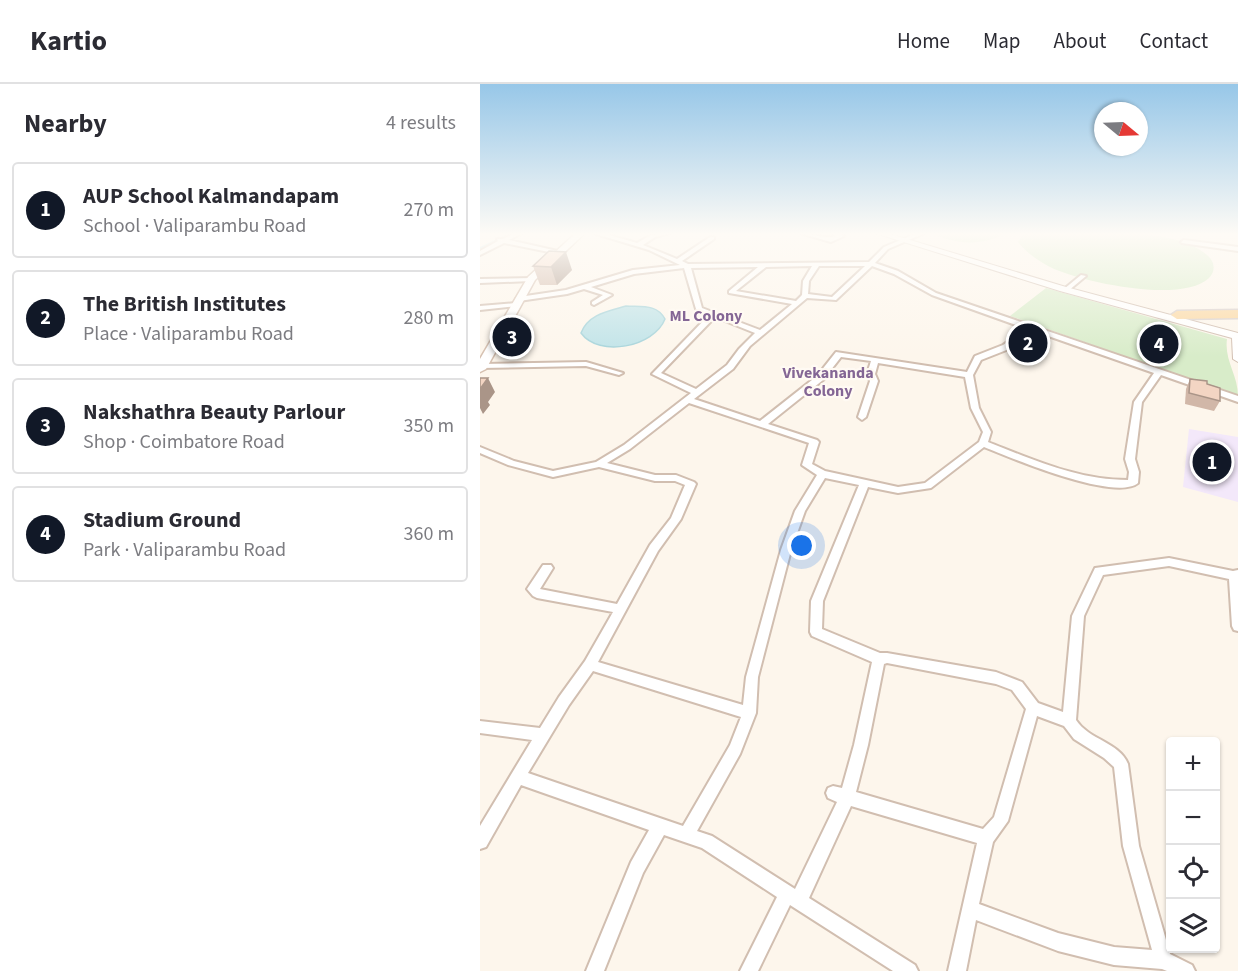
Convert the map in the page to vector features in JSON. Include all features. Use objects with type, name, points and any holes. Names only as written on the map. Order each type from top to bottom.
[{"type":"main road","points":[[481,368],[536,274]]},
{"type":"main road","points":[[1177,315],[1238,314]]},
{"type":"street","points":[[480,308],[585,287],[625,274]]},
{"type":"street","points":[[689,274],[699,309],[759,332]]},
{"type":"street","points":[[753,274],[731,292],[796,303]]},
{"type":"street","points":[[805,296],[806,281],[811,274]]},
{"type":"street","points":[[480,450],[511,463],[553,474],[599,464],[618,454],[730,367],[737,354],[759,332],[785,315],[805,296],[834,299],[860,274]]},
{"type":"street","points":[[899,274],[912,284],[934,294],[1238,399]]},
{"type":"street","points":[[1019,274],[1238,334]]},
{"type":"street","points":[[1067,289],[1083,276]]},
{"type":"street","points":[[480,281],[531,279]]},
{"type":"street","points":[[585,287],[609,295],[594,303]]},
{"type":"street","points":[[1067,289],[1177,315],[1238,334]]},
{"type":"street","points":[[713,315],[656,374],[692,396],[814,442],[807,465],[822,474],[898,490],[928,486],[983,443],[987,432],[975,408],[969,375],[978,358],[1006,346],[1033,327]]},
{"type":"street","points":[[1238,334],[1238,359]]},
{"type":"street","points":[[762,424],[820,378],[839,354],[969,375]]},
{"type":"street","points":[[862,417],[874,381],[872,374],[875,361]]},
{"type":"street","points":[[481,368],[586,364],[619,373]]},
{"type":"street","points":[[983,443],[1045,468],[1106,485],[1133,483],[1134,472],[1130,459],[1138,402],[1159,372]]},
{"type":"street","points":[[480,842],[542,735],[590,665],[654,548],[676,519],[691,484],[676,478],[654,478],[599,464]]},
{"type":"street","points":[[686,836],[735,749],[749,713],[753,677],[786,550],[800,511],[822,474]]},
{"type":"street","points":[[865,483],[817,601],[816,632],[879,659],[887,658],[996,678],[1017,686],[1033,708],[1069,721],[1077,733],[1115,755],[1121,764],[1131,846],[1163,960]]},
{"type":"street","points":[[1069,721],[1078,616],[1099,571],[1169,562],[1236,575],[1238,626]]},
{"type":"street","points":[[547,568],[532,589],[537,593],[620,609]]},
{"type":"street","points":[[749,971],[792,898],[840,796],[861,745],[879,659]]},
{"type":"street","points":[[590,665],[749,713]]},
{"type":"street","points":[[957,971],[986,838],[1000,822],[1033,708]]},
{"type":"street","points":[[480,727],[542,735]]},
{"type":"street","points":[[518,777],[659,828],[706,842],[909,971]]},
{"type":"street","points":[[840,796],[986,838]]},
{"type":"street","points":[[595,971],[637,868],[659,828]]},
{"type":"street","points":[[970,909],[1058,942],[1114,956],[1163,960],[1186,971]]},
{"type":"shaded area","points":[[1189,429],[1238,437],[1238,502],[1183,487]]},
{"type":"green space","points":[[1069,274],[1212,274],[1196,286],[1155,290],[1084,279]]},
{"type":"green space","points":[[1046,288],[1227,339],[1227,354],[1236,381],[1238,396],[1010,316]]},
{"type":"water","points":[[626,306],[653,309],[662,314],[665,319],[650,337],[626,346],[600,345],[589,341],[581,333],[594,317]]},
{"type":"building","points":[[480,378],[488,378],[480,389]]},
{"type":"building","points":[[1190,379],[1207,381],[1207,384],[1220,388],[1220,401],[1189,393]]},
{"type":"place","name":"Nakshathra Beauty Parlour","points":[[512,337]]},
{"type":"place","name":"The British Institutes","points":[[1028,343]]},
{"type":"place","name":"Stadium Ground","points":[[1159,344]]},
{"type":"place","name":"AUP School Kalmandapam","points":[[1212,462]]},
{"type":"district","name":"ML Colony","points":[[706,316]]},
{"type":"district","name":"Vivekananda Colony","points":[[828,382]]}]
